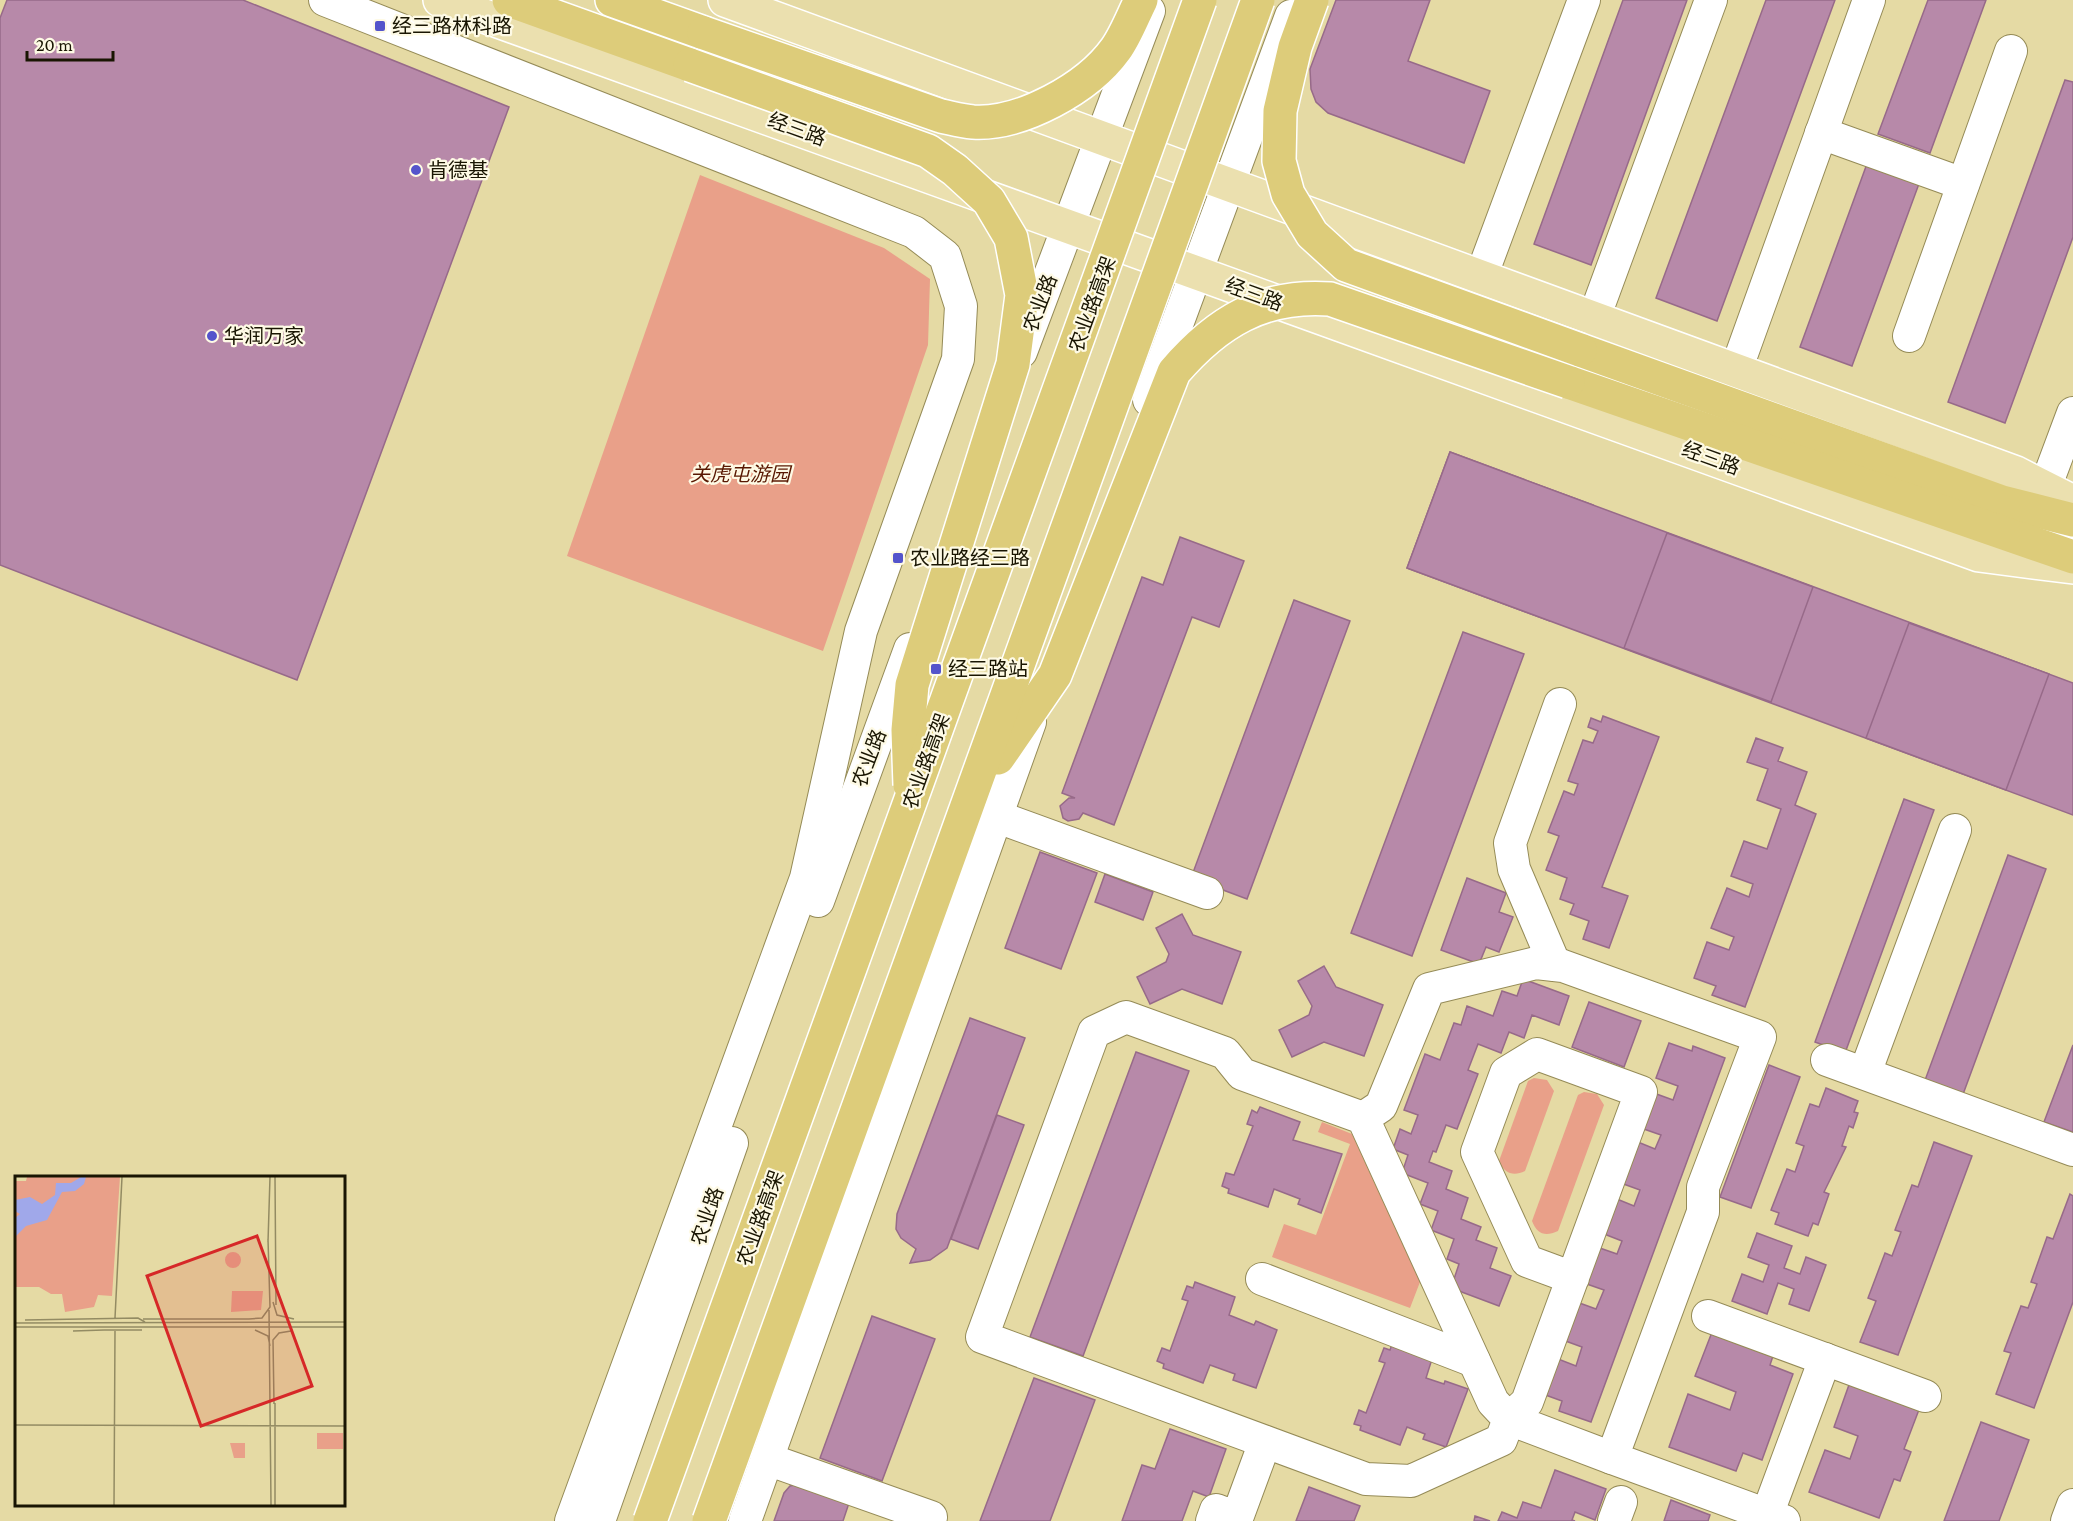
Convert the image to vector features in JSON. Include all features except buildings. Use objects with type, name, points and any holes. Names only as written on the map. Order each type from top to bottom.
[{"type":"highway","points":[[509,0],[928,151],[955,170],[989,201],[1011,238],[1022,295],[1013,364],[912,686],[908,730],[911,803]]},
{"type":"highway","points":[[612,0],[941,116],[974,122],[1005,118],[1055,100],[1084,80],[1116,49],[1141,0]]},
{"type":"highway","name":"农业路高架","points":[[650,1521],[1200,0]]},
{"type":"highway","points":[[709,1521],[983,806],[1258,0]]},
{"type":"highway","points":[[1312,0],[1295,47],[1280,111],[1279,161],[1288,194],[1312,234],[1346,265],[2002,502],[2073,520]]},
{"type":"highway","points":[[983,806],[1055,675],[1174,372],[1198,344],[1229,322],[1270,303],[1313,298],[1330,299],[2073,557]]},
{"type":"main road","name":"经三路","points":[[440,0],[1979,555],[2073,567]]},
{"type":"main road","points":[[725,0],[2016,473],[2059,495]]},
{"type":"street","points":[[325,0],[914,232],[945,256],[961,306],[958,359],[861,631],[806,878],[571,1521]]},
{"type":"street","name":"农业路","points":[[599,1521],[855,796],[1154,0]]},
{"type":"street","points":[[745,1521],[983,806],[1196,273],[1296,0]]},
{"type":"street","points":[[1481,277],[1584,0]]},
{"type":"street","points":[[1594,318],[1711,0]]},
{"type":"street","points":[[1736,370],[1869,0]]},
{"type":"street","points":[[1909,336],[2011,51]]},
{"type":"street","points":[[1821,134],[1963,184]]},
{"type":"street","points":[[2059,495],[2073,413]]},
{"type":"street","points":[[1555,965],[1514,869],[1510,843],[1560,704]]},
{"type":"street","points":[[983,806],[1208,893]]},
{"type":"street","points":[[1865,1074],[1954,830]]},
{"type":"street","points":[[1363,1118],[1381,1106],[1429,989],[1536,963],[1555,965],[1760,1038],[1703,1187],[1703,1212],[1612,1458]]},
{"type":"street","points":[[1573,1278],[1527,1261],[1477,1152],[1506,1073],[1538,1054],[1641,1092],[1573,1278],[1527,1402],[1509,1419],[1501,1440],[1411,1481],[1366,1479],[982,1337],[1094,1032],[1126,1017],[1225,1053],[1242,1074],[1363,1118],[1493,1402],[1509,1419],[1776,1518],[1825,1359]]},
{"type":"street","points":[[1827,1060],[2073,1150]]},
{"type":"street","points":[[1262,1279],[1474,1360]]},
{"type":"street","points":[[1708,1316],[1925,1396]]},
{"type":"street","points":[[1233,1520],[1264,1442]]},
{"type":"street","points":[[767,1459],[931,1517]]},
{"type":"street","points":[[2067,1521],[2073,1505]]},
{"type":"green space","name":"关虎屯游园","points":[[700,175],[884,248],[930,279],[928,345],[823,651],[567,556]]},
{"type":"green space","points":[[1534,1078],[1547,1080],[1554,1091],[1525,1171],[1513,1174],[1506,1171],[1499,1161],[1528,1081]]},
{"type":"green space","points":[[1584,1092],[1597,1094],[1604,1105],[1558,1231],[1545,1234],[1536,1229],[1532,1221],[1578,1095]]},
{"type":"green space","points":[[1322,1122],[1352,1134],[1420,1282],[1410,1308],[1272,1257],[1284,1224],[1316,1235],[1350,1144],[1318,1132]]},
{"type":"place","name":"经三路林科路","points":[[380,26]]},
{"type":"place","name":"肯德基","points":[[416,170]]},
{"type":"place","name":"华润万家","points":[[212,336]]},
{"type":"place","name":"农业路经三路","points":[[898,558]]},
{"type":"place","name":"经三路站","points":[[936,669]]}]
